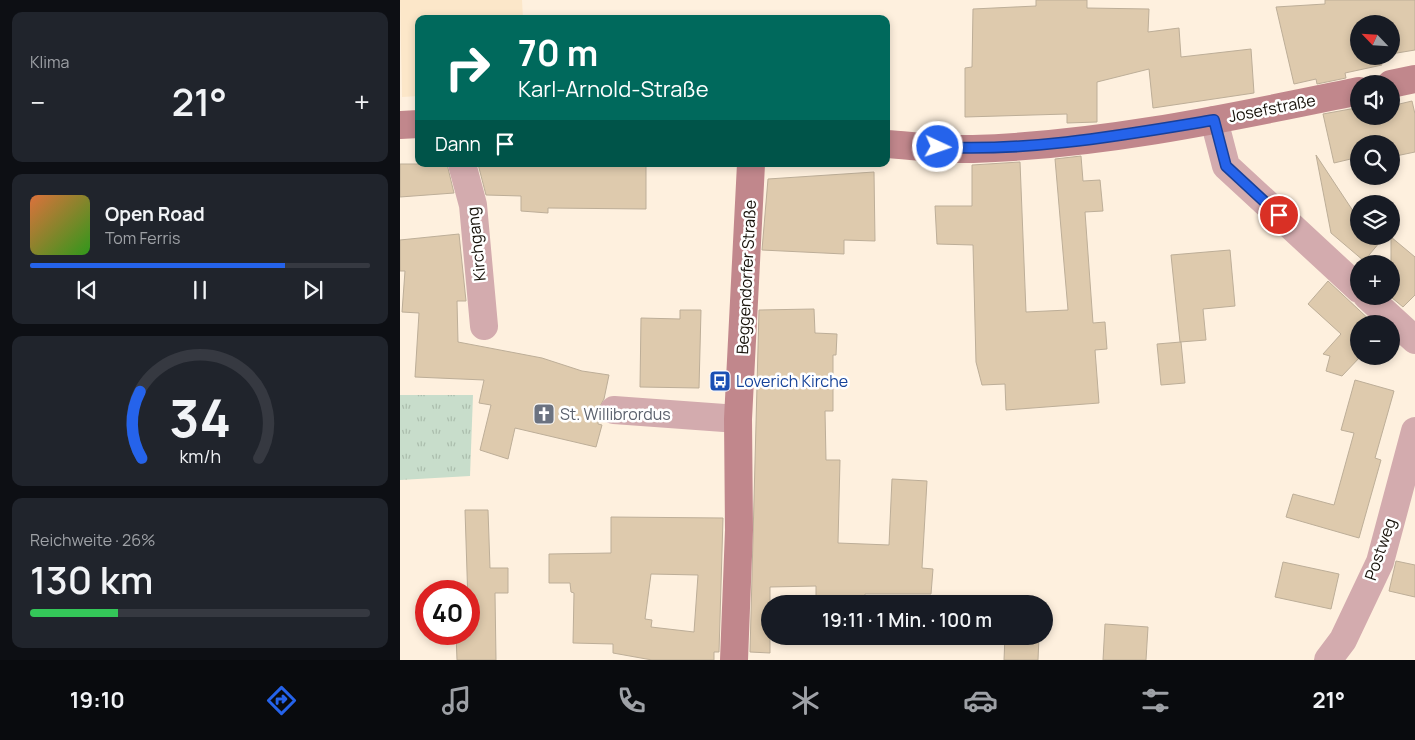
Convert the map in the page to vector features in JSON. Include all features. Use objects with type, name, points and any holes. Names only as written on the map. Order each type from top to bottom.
[{"type":"street","points":[[1400,82],[1415,79]]},
{"type":"street","name":"Josefstraße","points":[[890,144],[972,149],[1112,138],[1350,93]]},
{"type":"street","points":[[1214,120],[1226,166],[1350,281]]},
{"type":"street","points":[[400,125],[415,124]]},
{"type":"street","name":"Kirchgang","points":[[463,167],[473,205],[484,326]]},
{"type":"street","name":"Beggendorfer Straße","points":[[734,660],[739,530],[738,419],[751,167]]},
{"type":"street","points":[[1377,305],[1415,340]]},
{"type":"street","points":[[614,410],[738,419]]},
{"type":"street","name":"Postweg","points":[[1328,660],[1343,640],[1380,562],[1415,431]]},
{"type":"shaded area","points":[[400,0],[522,0],[523,15],[415,15],[415,96],[402,97]]},
{"type":"green space","points":[[400,395],[473,395],[470,476],[400,480]]},
{"type":"building","points":[[1036,0],[1087,0],[1087,8],[1149,9],[1148,32],[1179,28],[1181,57],[1251,49],[1254,93],[1153,108],[1149,69],[1097,82],[1097,122],[1067,123],[1067,114],[965,117],[965,68],[972,67],[973,9],[1036,6]]},
{"type":"building","points":[[1325,0],[1415,0],[1415,50],[1400,52],[1400,15],[1350,15],[1350,65],[1382,65],[1345,73],[1346,78],[1317,84],[1316,79],[1294,84],[1276,7],[1325,4]]},
{"type":"building","points":[[1412,101],[1415,114],[1415,152],[1400,155],[1400,135],[1350,135],[1350,159],[1334,163],[1323,114],[1350,109],[1350,125],[1400,125],[1400,104]]},
{"type":"building","points":[[1316,155],[1350,206],[1350,245],[1377,245],[1369,255],[1357,255],[1331,233]]},
{"type":"building","points":[[1081,156],[1083,181],[1100,180],[1103,211],[1085,212],[1093,323],[1105,322],[1107,349],[1095,350],[1099,403],[1006,410],[1005,384],[982,385],[976,362],[973,245],[937,244],[935,206],[972,206],[972,165],[1020,162],[1026,312],[1068,310],[1055,159]]},
{"type":"building","points":[[400,164],[415,164],[415,167],[448,167],[454,193],[400,197]]},
{"type":"building","points":[[479,167],[646,167],[646,209],[548,208],[548,213],[521,211],[521,196],[486,195]]},
{"type":"building","points":[[874,172],[875,241],[844,240],[844,254],[762,250],[768,179]]},
{"type":"building","points":[[459,234],[466,301],[457,301],[458,342],[542,358],[582,371],[609,375],[604,399],[599,408],[598,424],[602,425],[596,447],[515,428],[508,459],[480,450],[491,405],[479,403],[484,380],[415,377],[419,313],[402,312],[405,271],[400,271],[400,240]]},
{"type":"building","points":[[1400,244],[1415,257],[1415,295],[1403,307],[1400,304],[1400,255],[1391,255],[1391,245]]},
{"type":"building","points":[[1230,250],[1235,306],[1203,309],[1206,340],[1180,342],[1171,255]]},
{"type":"building","points":[[1328,281],[1350,302],[1350,305],[1354,305],[1364,315],[1350,315],[1350,365],[1352,365],[1342,376],[1326,371],[1330,356],[1323,354],[1341,334],[1308,304]]},
{"type":"building","points":[[814,309],[815,333],[837,334],[836,355],[833,355],[833,411],[825,411],[826,460],[840,460],[838,543],[889,545],[892,479],[927,481],[922,568],[933,569],[931,594],[816,595],[816,586],[770,587],[770,595],[761,595],[761,645],[770,645],[770,653],[750,652],[759,310]]},
{"type":"building","points":[[680,310],[701,310],[699,388],[640,387],[641,318],[680,319]]},
{"type":"building","points":[[1181,342],[1185,383],[1161,385],[1157,344]]},
{"type":"building","points":[[1355,380],[1394,391],[1375,458],[1381,460],[1359,538],[1286,517],[1293,494],[1334,505],[1354,433],[1341,430]]},
{"type":"building","points":[[465,510],[488,510],[490,568],[508,568],[508,593],[495,593],[496,660],[457,660],[456,645],[480,645],[480,580],[467,580]]},
{"type":"building","points":[[611,517],[723,518],[719,652],[714,652],[714,660],[652,660],[613,653],[613,644],[573,643],[574,593],[571,592],[570,583],[549,583],[549,554],[611,553]],"holes":[[[651,574],[698,575],[694,632],[651,627],[652,620],[645,619]]]},
{"type":"building","points":[[1396,561],[1415,565],[1415,597],[1389,591]]},
{"type":"building","points":[[1283,562],[1339,574],[1331,609],[1275,597]]},
{"type":"building","points":[[1105,624],[1148,627],[1146,660],[1103,660]]},
{"type":"building","points":[[1005,645],[1039,645],[1038,660],[1004,660]]},
{"type":"place","name":"Loverich Kirche","points":[[720,381]]},
{"type":"place","name":"St. Willibrordus","points":[[544,414]]},
{"type":"route","points":[[938,147],[972,149],[1112,138],[1214,120],[1226,166],[1279,215]]}]
